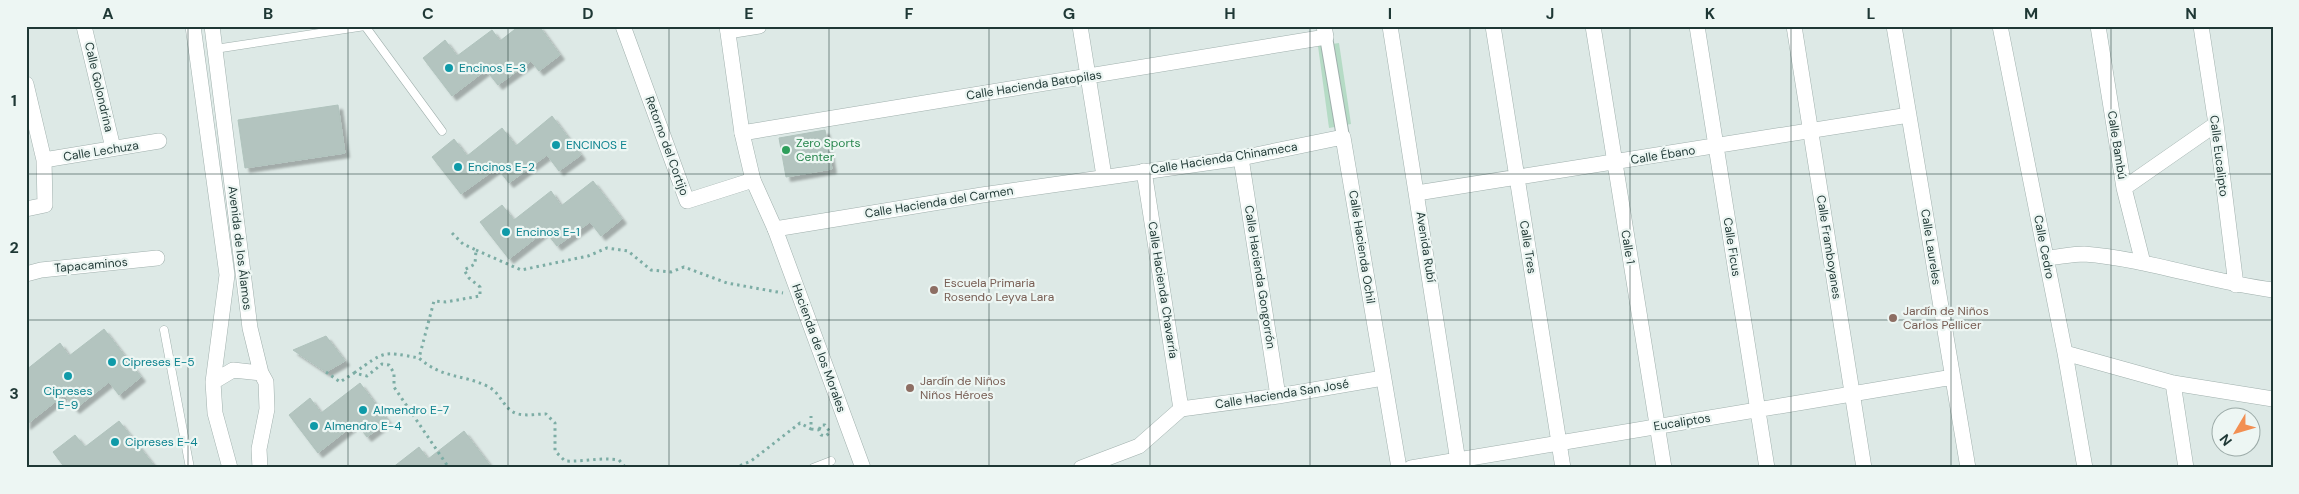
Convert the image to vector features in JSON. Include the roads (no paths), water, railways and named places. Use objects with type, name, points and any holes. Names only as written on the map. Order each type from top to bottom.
[{"type":"street","name":"Calle Golondrina","points":[[84,26],[113,148]]},
{"type":"street","name":"Avenida de los Álamos","points":[[193,26],[227,276],[213,382],[215,413],[230,468]]},
{"type":"street","name":"Avenida de los Álamos","points":[[212,26],[250,328],[261,373],[266,382],[266,409],[259,449],[260,468]]},
{"type":"street","name":"Retorno del Cortijo","points":[[623,26],[687,200],[753,180]]},
{"type":"street","points":[[728,29],[759,26]]},
{"type":"street","points":[[1080,26],[1104,176]]},
{"type":"street","name":"Avenida Rubí","points":[[1390,26],[1458,464]]},
{"type":"street","name":"Calle Tres","points":[[1492,26],[1562,468]]},
{"type":"street","name":"Calle 1","points":[[1593,26],[1664,468]]},
{"type":"street","name":"Calle Ficus","points":[[1697,26],[1767,468]]},
{"type":"street","name":"Calle Framboyanes","points":[[1794,26],[1864,468]]},
{"type":"street","name":"Calle Laureles","points":[[1894,26],[1968,468]]},
{"type":"street","name":"Calle Cedro","points":[[2000,26],[2065,353],[2085,468]]},
{"type":"street","name":"Calle Bambú","points":[[2098,26],[2124,188],[2143,263]]},
{"type":"street","name":"Calle Eucalipto","points":[[2205,27],[2236,285]]},
{"type":"street","name":"Hacienda de los Morales","points":[[728,29],[742,133],[753,180],[775,229],[863,468]]},
{"type":"street","name":"Calle Hacienda Batopilas","points":[[742,133],[1088,77],[1325,31]]},
{"type":"street","name":"Calle Hacienda Ochil","points":[[1325,31],[1399,468]]},
{"type":"street","points":[[26,84],[44,160],[45,205],[26,209]]},
{"type":"street","name":"Calle Ébano","points":[[1417,193],[1909,115]]},
{"type":"street","points":[[2124,188],[2216,124]]},
{"type":"street","name":"Calle Hacienda Chinameca","points":[[1104,176],[1241,158],[1343,137]]},
{"type":"street","name":"Calle Lechuza","points":[[44,160],[159,141]]},
{"type":"street","name":"Calle Hacienda Gongorrón","points":[[1241,158],[1278,396]]},
{"type":"street","name":"Calle Hacienda Chavarría","points":[[1144,172],[1181,409]]},
{"type":"street","name":"Calle Hacienda del Carmen","points":[[775,229],[1104,176]]},
{"type":"street","points":[[2046,258],[2083,254],[2143,263],[2236,285],[2273,290]]},
{"type":"street","name":"Tapacaminos","points":[[26,274],[40,270],[157,258]]},
{"type":"street","points":[[2065,353],[2173,384],[2273,399]]},
{"type":"street","points":[[213,382],[233,370],[261,373]]},
{"type":"street","name":"Eucaliptos","points":[[1411,468],[1458,464],[1559,443],[1953,377]]},
{"type":"street","name":"Calle Hacienda San José","points":[[1181,409],[1278,396],[1383,378]]},
{"type":"street","points":[[2173,384],[2186,468]]},
{"type":"street","points":[[1081,468],[1139,446],[1181,409]]},
{"type":"lane","points":[[216,49],[365,26],[442,131]]},
{"type":"lane","points":[[164,330],[190,468]]},
{"type":"lane","points":[[813,468],[831,461]]},
{"type":"place","name":"Encinos E-3","points":[[449,68]]},
{"type":"place","name":"ENCINOS E","points":[[556,145]]},
{"type":"place","name":"Zero Sports Center","points":[[786,150]]},
{"type":"place","name":"Encinos E-2","points":[[458,167]]},
{"type":"place","name":"Encinos E-1","points":[[506,232]]},
{"type":"place","name":"Escuela Primaria Rosendo Leyva Lara","points":[[934,290]]},
{"type":"place","name":"Jardín de Niños Carlos Pellicer","points":[[1893,318]]},
{"type":"place","name":"Cipreses E-5","points":[[112,362]]},
{"type":"place","name":"Cipreses E-9","points":[[68,376]]},
{"type":"place","name":"Jardín de Niños Niños Héroes","points":[[910,388]]},
{"type":"place","name":"Almendro E-7","points":[[363,410]]},
{"type":"place","name":"Almendro E-4","points":[[314,426]]},
{"type":"place","name":"Cipreses E-4","points":[[115,442]]}]
